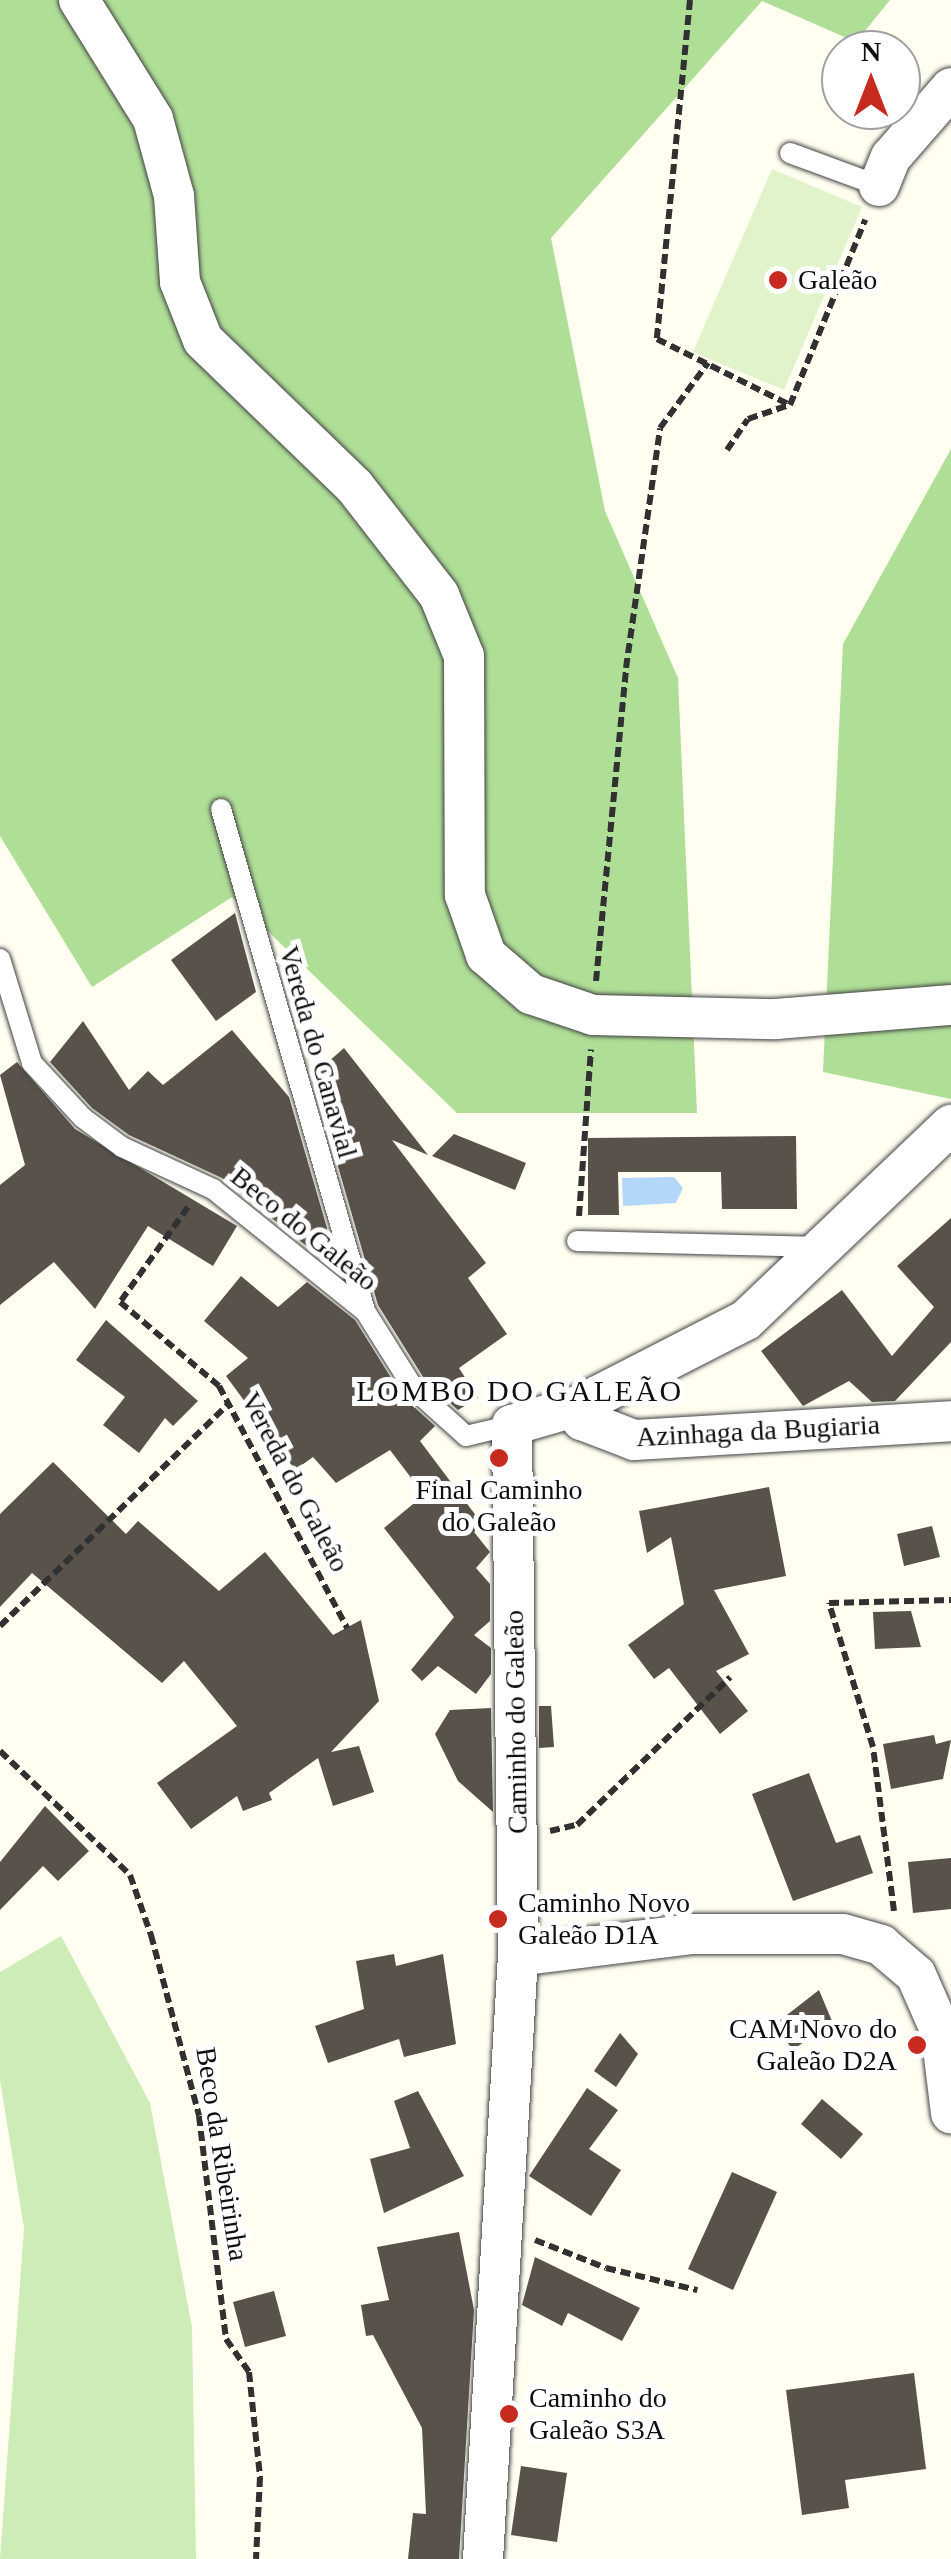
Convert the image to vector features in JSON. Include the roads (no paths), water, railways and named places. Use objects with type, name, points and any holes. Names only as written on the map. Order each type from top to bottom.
[{"type":"street","points":[[80,0],[154,118],[174,196],[180,282],[203,340],[355,487],[439,595],[464,656],[465,895],[486,954],[531,994],[593,1015],[776,1019],[951,1005]]},
{"type":"street","points":[[879,186],[891,157],[951,88]]},
{"type":"street","points":[[512,1426],[578,1406],[746,1320],[829,1247],[951,1125]]},
{"type":"street","name":"Azinhaga da Bugiaria","points":[[578,1406],[582,1420],[634,1440],[951,1421]]},
{"type":"street","name":"Caminho do Galeão","points":[[483,2559],[506,2228],[518,1956],[520,1838],[512,1426]]},
{"type":"street","points":[[518,1956],[693,1934],[843,1934],[900,1958],[916,1975],[940,2032],[951,2113]]},
{"type":"lane","points":[[790,152],[879,186]]},
{"type":"lane","name":"Vereda do Canavial","points":[[221,809],[365,1310]]},
{"type":"lane","name":"Beco do Galeão","points":[[0,959],[32,1062],[122,1147],[204,1186],[365,1310],[414,1388],[466,1436],[512,1426]]},
{"type":"lane","points":[[577,1242],[829,1247]]},
{"type":"water","points":[[674,1177],[683,1188],[676,1203],[623,1206],[622,1178]]},
{"type":"place","name":"Galeão","points":[[778,280]]},
{"type":"place","name":"Final Caminho do Galeão","points":[[499,1458]]},
{"type":"place","name":"Caminho Novo Galeão D1A","points":[[498,1919]]},
{"type":"place","name":"CAM Novo do Galeão D2A","points":[[917,2045]]},
{"type":"place","name":"Caminho do Galeão S3A","points":[[509,2414]]},
{"type":"district","name":"LOMBO DO GALEÃO","points":[[520,1391]]}]
